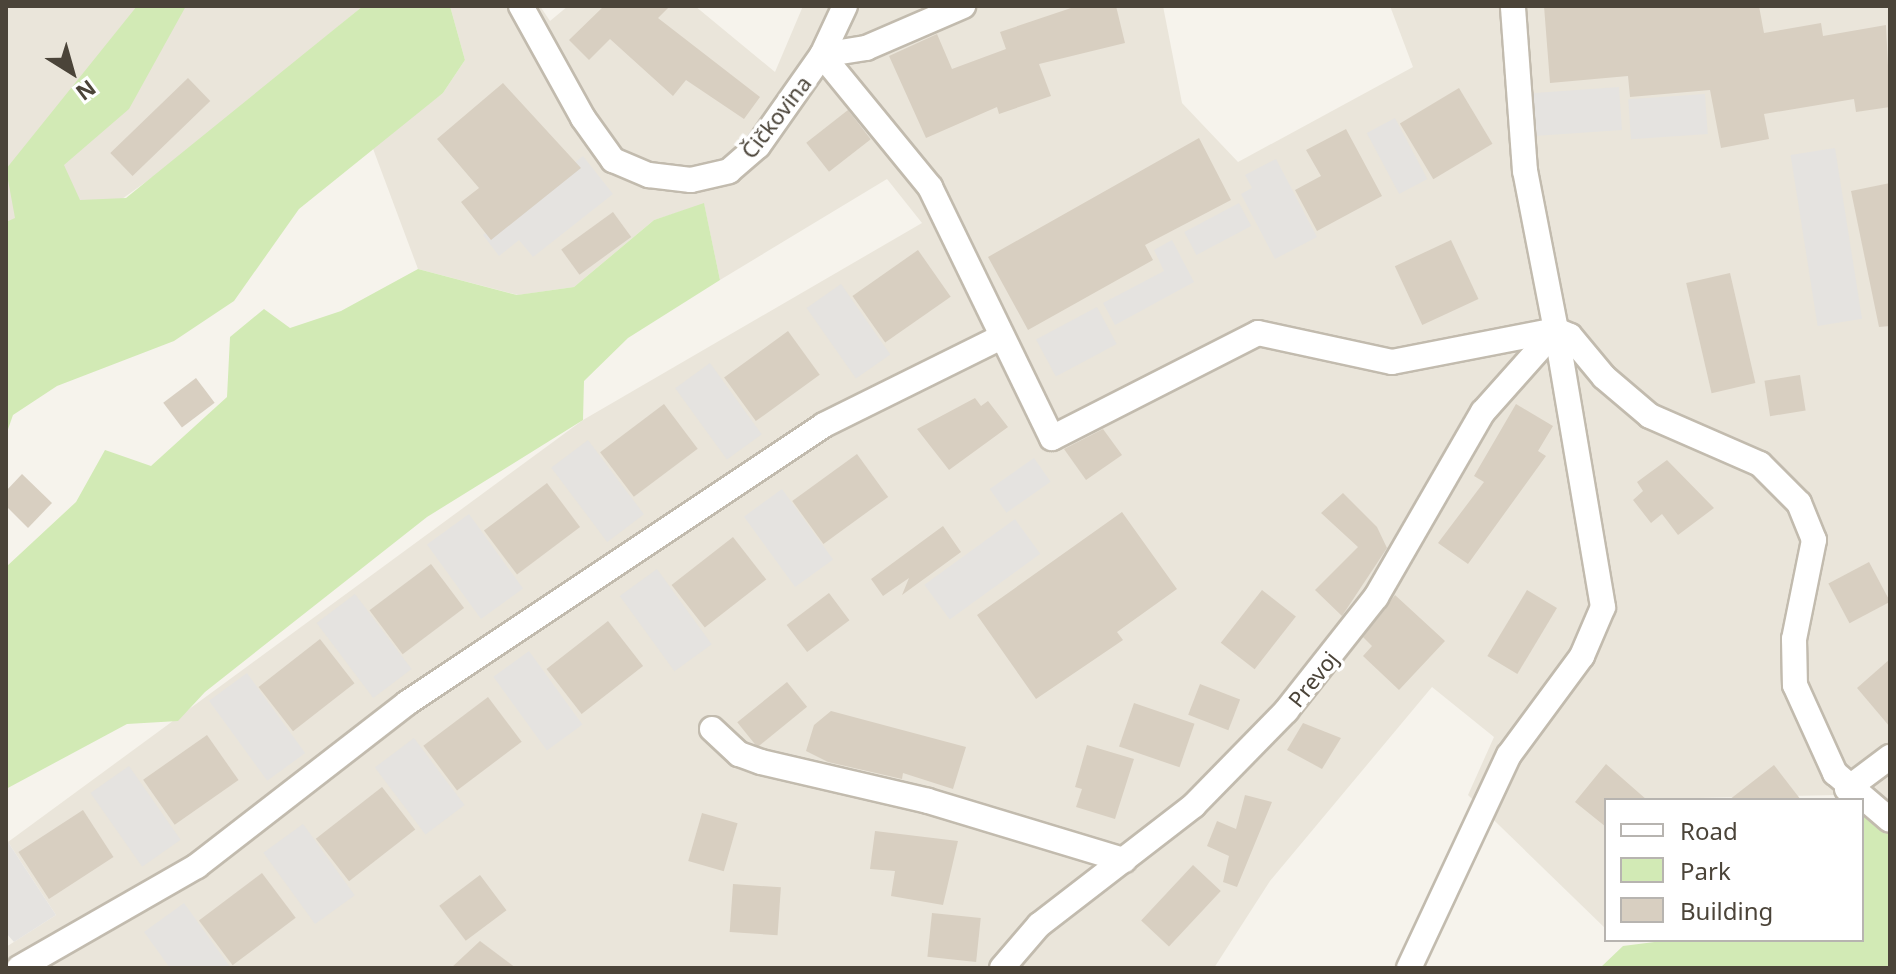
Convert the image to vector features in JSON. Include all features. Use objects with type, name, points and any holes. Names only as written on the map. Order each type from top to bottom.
[{"type":"street","name":"Čičkovina","points":[[521,6],[583,118],[613,160],[668,179],[713,177],[744,161],[822,55],[845,6]]},
{"type":"street","points":[[822,55],[866,48],[963,6]]},
{"type":"street","points":[[1409,968],[1509,755],[1582,656],[1603,607],[1556,330],[1525,171],[1513,6]]},
{"type":"street","points":[[822,55],[930,187],[988,300],[999,338],[1052,438],[1258,333],[1392,362],[1556,330],[1570,336],[1604,377],[1650,416],[1760,464],[1799,503],[1814,540],[1794,639],[1795,685],[1822,751],[1847,789],[1859,798]]},
{"type":"street","name":"Prevoj","points":[[1002,968],[1039,925],[1124,860],[1228,773],[1316,675],[1376,597],[1483,412],[1556,330]]},
{"type":"street","points":[[19,968],[197,866],[418,695],[824,425],[999,338]]},
{"type":"street","points":[[712,729],[739,754],[761,762],[928,801],[1124,860]]},
{"type":"street","points":[[1847,789],[1890,757]]},
{"type":"street","points":[[1864,801],[1890,820]]},
{"type":"shaded area","points":[[6,6],[363,6],[182,156],[6,282]]},
{"type":"shaded area","points":[[450,6],[540,6],[550,21],[568,6],[695,6],[775,72],[803,6],[1163,6],[1182,103],[1238,162],[1413,67],[1390,6],[1890,6],[1890,830],[1864,802],[1864,798],[1838,795],[1604,798],[1604,927],[1468,795],[1494,737],[1432,687],[1270,881],[1214,968],[6,968],[6,947],[56,915],[8,842],[583,420],[922,223],[887,179],[720,280],[704,204],[654,220],[574,287],[518,295],[418,269],[372,146],[443,93],[465,60]]},
{"type":"shaded area","points":[[1619,87],[1622,130],[1534,136],[1531,93]]},
{"type":"shaded area","points":[[1705,94],[1708,134],[1631,139],[1628,99]]},
{"type":"shaded area","points":[[1395,118],[1427,179],[1399,194],[1367,133]]},
{"type":"shaded area","points":[[1835,148],[1862,319],[1818,326],[1791,155]]},
{"type":"shaded area","points":[[583,156],[613,194],[533,257],[519,240],[499,256],[483,235]]},
{"type":"shaded area","points":[[1276,159],[1317,237],[1275,259],[1241,194],[1252,188],[1245,175]]},
{"type":"shaded area","points":[[1239,203],[1251,226],[1196,255],[1184,232]]},
{"type":"shaded area","points":[[1172,240],[1194,282],[1115,325],[1103,303],[1164,271],[1154,250]]},
{"type":"shaded area","points":[[841,284],[890,354],[856,379],[807,308]]},
{"type":"shaded area","points":[[1097,307],[1117,344],[1056,376],[1036,339]]},
{"type":"shaded area","points":[[710,363],[762,434],[727,459],[675,388]]},
{"type":"shaded area","points":[[588,440],[644,514],[607,542],[551,468]]},
{"type":"shaded area","points":[[1034,458],[1051,482],[1006,513],[990,489]]},
{"type":"shaded area","points":[[782,489],[833,559],[795,587],[744,517]]},
{"type":"shaded area","points":[[469,514],[523,588],[481,619],[427,545]]},
{"type":"shaded area","points":[[1015,519],[1040,554],[950,620],[924,585]]},
{"type":"shaded area","points":[[657,569],[712,644],[674,671],[620,596]]},
{"type":"shaded area","points":[[355,594],[412,669],[373,698],[317,623]]},
{"type":"shaded area","points":[[529,651],[582,725],[547,750],[493,677]]},
{"type":"shaded area","points":[[247,673],[305,753],[267,781],[209,701]]},
{"type":"shaded area","points":[[414,738],[465,805],[425,835],[375,767]]},
{"type":"shaded area","points":[[129,766],[181,840],[142,867],[90,793]]},
{"type":"shaded area","points":[[303,824],[355,895],[315,924],[263,853]]},
{"type":"shaded area","points":[[8,842],[56,915],[14,942],[6,933]]},
{"type":"shaded area","points":[[184,903],[231,968],[170,968],[144,932]]},
{"type":"green space","points":[[137,6],[186,6],[129,109],[64,165],[80,200],[126,198],[363,6],[450,6],[465,60],[443,93],[299,209],[234,301],[174,341],[57,386],[13,415],[6,435],[6,222],[15,218],[6,169]]},
{"type":"green space","points":[[704,203],[720,280],[628,338],[584,381],[583,420],[427,517],[205,692],[178,721],[127,724],[6,789],[6,567],[76,502],[105,450],[151,466],[227,397],[230,337],[264,309],[290,328],[341,311],[418,269],[517,295],[574,287],[654,220]]},
{"type":"green space","points":[[1864,813],[1890,830],[1890,968],[1600,968],[1623,946],[1654,942],[1864,942]]},
{"type":"building","points":[[604,6],[670,6],[658,18],[760,97],[744,119],[686,80],[673,96],[610,39],[589,60],[569,40]]},
{"type":"building","points":[[1077,6],[1116,6],[1125,43],[1039,64],[1051,96],[999,114],[997,107],[926,138],[889,56],[937,34],[952,69],[1006,49],[1000,32]]},
{"type":"building","points":[[1544,6],[1759,6],[1764,33],[1821,23],[1823,36],[1886,25],[1890,107],[1856,112],[1854,99],[1764,114],[1769,139],[1721,148],[1710,90],[1630,97],[1628,76],[1550,83]]},
{"type":"building","points":[[188,78],[210,101],[133,176],[110,153]]},
{"type":"building","points":[[503,83],[581,168],[491,240],[461,202],[479,188],[437,139]]},
{"type":"building","points":[[1459,88],[1492,144],[1433,179],[1400,124]]},
{"type":"building","points":[[848,110],[871,139],[829,172],[806,143]]},
{"type":"building","points":[[1346,129],[1382,196],[1317,231],[1295,190],[1321,176],[1306,150]]},
{"type":"building","points":[[1199,138],[1231,200],[1145,245],[1153,260],[1028,330],[988,257]]},
{"type":"building","points":[[1890,183],[1890,326],[1879,327],[1851,191]]},
{"type":"building","points":[[613,212],[631,237],[579,275],[561,250]]},
{"type":"building","points":[[1451,240],[1478,299],[1422,325],[1395,266]]},
{"type":"building","points":[[918,250],[951,297],[885,343],[852,296]]},
{"type":"building","points":[[1730,273],[1755,383],[1712,393],[1686,283]]},
{"type":"building","points":[[788,331],[820,375],[756,421],[724,377]]},
{"type":"building","points":[[1800,375],[1806,411],[1770,416],[1764,381]]},
{"type":"building","points":[[196,378],[215,403],[182,427],[163,403]]},
{"type":"building","points":[[975,398],[981,406],[988,401],[1008,427],[949,470],[917,429]]},
{"type":"building","points":[[664,404],[698,449],[634,497],[600,452]]},
{"type":"building","points":[[1516,404],[1553,426],[1538,451],[1546,456],[1468,564],[1438,543],[1484,482],[1474,476]]},
{"type":"building","points":[[1103,429],[1122,455],[1086,480],[1064,449]]},
{"type":"building","points":[[857,454],[888,497],[823,544],[792,501]]},
{"type":"building","points":[[1667,460],[1714,508],[1678,535],[1662,514],[1651,523],[1633,500],[1643,491],[1637,482]]},
{"type":"building","points":[[22,474],[52,503],[28,528],[6,506],[6,491]]},
{"type":"building","points":[[547,483],[580,527],[517,574],[484,531]]},
{"type":"building","points":[[1343,493],[1377,527],[1387,548],[1342,616],[1315,590],[1358,547],[1321,513]]},
{"type":"building","points":[[1122,512],[1177,589],[1117,632],[1123,640],[1036,699],[977,615]]},
{"type":"building","points":[[943,526],[961,552],[902,595],[909,578],[883,596],[871,579]]},
{"type":"building","points":[[733,537],[766,580],[705,628],[672,585]]},
{"type":"building","points":[[1869,562],[1890,602],[1850,623],[1828,584]]},
{"type":"building","points":[[431,564],[464,608],[403,654],[370,610]]},
{"type":"building","points":[[1262,590],[1296,616],[1255,669],[1221,643]]},
{"type":"building","points":[[1527,590],[1557,608],[1517,674],[1487,656]]},
{"type":"building","points":[[829,593],[849,620],[807,652],[787,625]]},
{"type":"building","points":[[1395,595],[1445,641],[1399,690],[1363,656],[1372,646],[1363,637]]},
{"type":"building","points":[[608,621],[643,666],[582,714],[547,669]]},
{"type":"building","points":[[320,639],[354,683],[293,731],[259,687]]},
{"type":"building","points":[[1890,659],[1890,727],[1857,688]]},
{"type":"building","points":[[787,682],[807,707],[757,747],[737,722]]},
{"type":"building","points":[[1200,684],[1240,699],[1228,730],[1188,715]]},
{"type":"building","points":[[488,697],[522,742],[457,790],[423,746]]},
{"type":"building","points":[[1134,703],[1195,724],[1180,767],[1119,746]]},
{"type":"building","points":[[831,711],[966,747],[953,789],[903,773],[902,779],[828,762],[806,751],[814,725]]},
{"type":"building","points":[[1303,723],[1341,738],[1322,769],[1287,750]]},
{"type":"building","points":[[207,735],[239,780],[175,825],[143,780]]},
{"type":"building","points":[[1087,745],[1134,759],[1115,819],[1076,807],[1082,789],[1075,787]]},
{"type":"building","points":[[1606,764],[1645,798],[1604,798],[1604,825],[1575,802]]},
{"type":"building","points":[[1774,765],[1799,798],[1732,798]]},
{"type":"building","points":[[382,787],[415,830],[349,881],[316,839]]},
{"type":"building","points":[[1245,795],[1272,802],[1237,887],[1223,882],[1229,856],[1207,846],[1217,821],[1236,829]]},
{"type":"building","points":[[83,810],[113,857],[49,899],[18,852]]},
{"type":"building","points":[[702,813],[738,823],[724,871],[688,861]]},
{"type":"building","points":[[875,831],[958,841],[943,905],[891,896],[895,871],[870,869]]},
{"type":"building","points":[[1193,865],[1221,891],[1169,946],[1141,921]]},
{"type":"building","points":[[262,873],[296,918],[233,965],[199,921]]},
{"type":"building","points":[[480,875],[506,910],[466,941],[439,906]]},
{"type":"building","points":[[733,884],[781,887],[778,935],[730,932]]},
{"type":"building","points":[[932,913],[981,918],[976,962],[927,957]]},
{"type":"building","points":[[480,941],[516,968],[451,968]]}]
